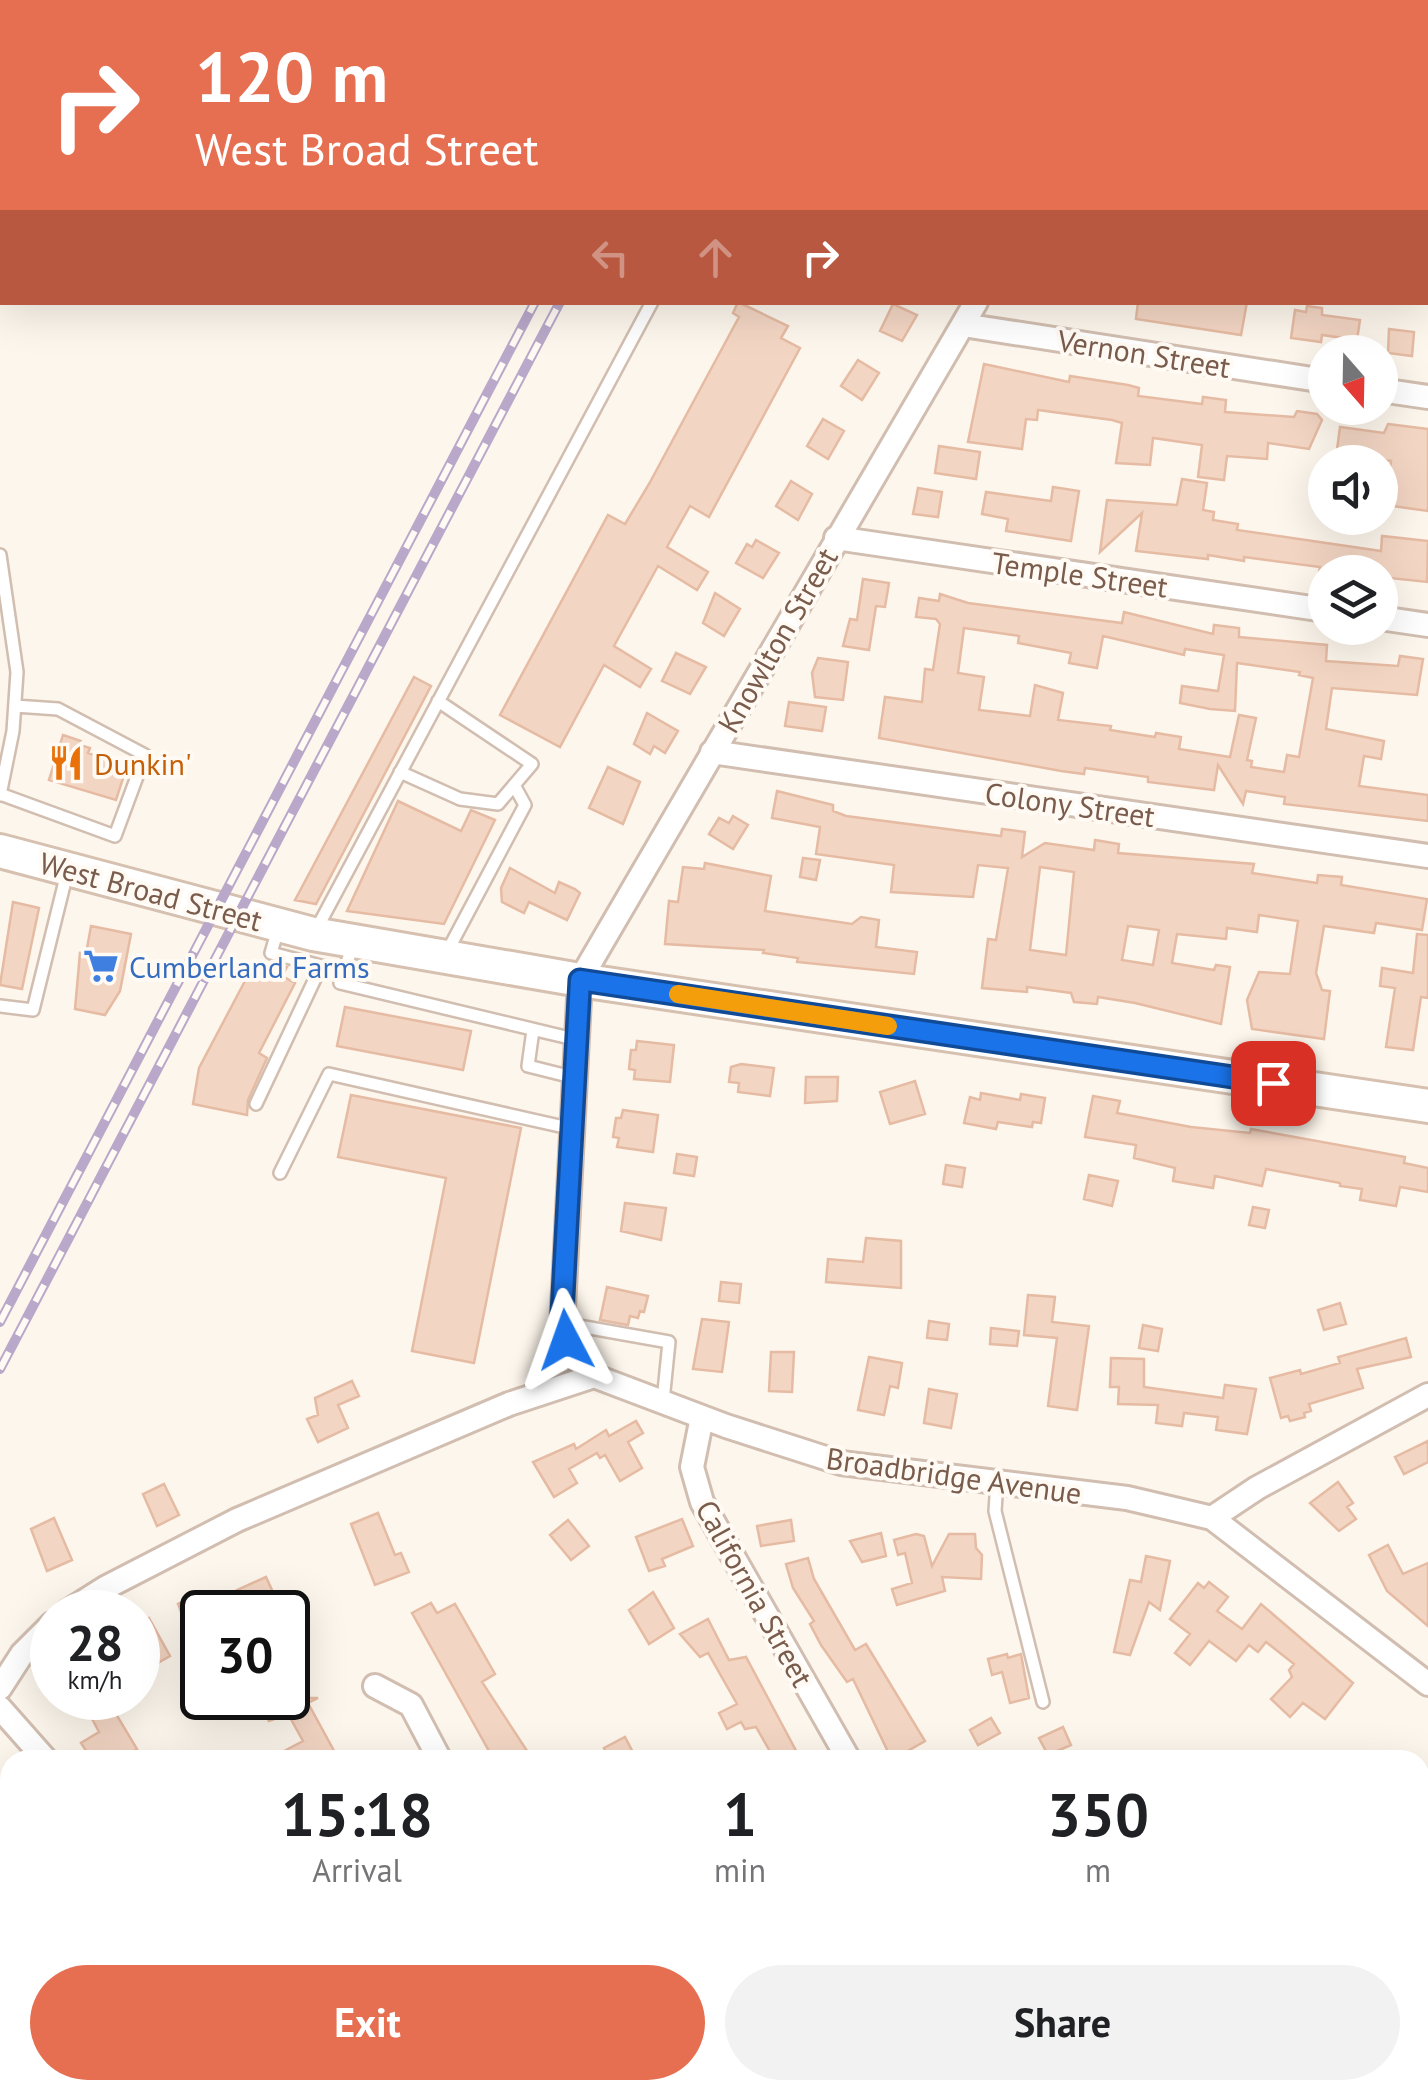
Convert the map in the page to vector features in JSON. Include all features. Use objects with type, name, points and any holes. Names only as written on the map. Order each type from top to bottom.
[{"type":"main road","name":"West Broad Street","points":[[0,851],[314,934],[349,956],[445,956],[580,980],[1428,1106]]},
{"type":"street","name":"Knowlton Street","points":[[580,980],[974,305]]},
{"type":"street","name":"Vernon Street","points":[[963,326],[1308,378]]},
{"type":"street","points":[[1398,393],[1428,397]]},
{"type":"street","name":"Temple Street","points":[[836,538],[1308,607]]},
{"type":"street","points":[[1398,621],[1428,625]]},
{"type":"street","name":"Colony Street","points":[[712,752],[1428,856]]},
{"type":"street","points":[[101,1590],[238,1520],[508,1404],[594,1376],[572,1351],[562,1323],[580,980]]},
{"type":"street","name":"Broadbridge Avenue","points":[[594,1376],[841,1463],[1145,1501],[1212,1518],[1428,1684]]},
{"type":"street","points":[[1212,1518],[1256,1488],[1428,1395]]},
{"type":"street","name":"California Street","points":[[702,1417],[692,1467],[702,1502],[843,1750]]},
{"type":"street","points":[[0,1688],[30,1646]]},
{"type":"street","points":[[376,1686],[411,1705],[435,1750]]},
{"type":"street","points":[[0,1708],[37,1750]]},
{"type":"lane","points":[[314,934],[650,305]]},
{"type":"lane","points":[[0,555],[18,672],[0,795],[115,836],[145,755],[58,709],[15,706]]},
{"type":"lane","points":[[400,772],[460,800],[498,804],[532,764],[438,701]]},
{"type":"lane","points":[[445,956],[525,805],[514,785]]},
{"type":"lane","points":[[0,1006],[33,1010],[68,869]]},
{"type":"lane","points":[[279,924],[271,953],[322,966],[349,956]]},
{"type":"lane","points":[[349,956],[340,983],[578,1040]]},
{"type":"lane","points":[[256,1104],[322,966]]},
{"type":"lane","points":[[533,1030],[528,1066],[576,1078]]},
{"type":"lane","points":[[280,1173],[329,1074],[574,1129]]},
{"type":"lane","points":[[562,1323],[669,1342],[663,1401]]},
{"type":"lane","points":[[997,1482],[998,1528],[1043,1702]]},
{"type":"building","points":[[737,305],[744,305],[788,326],[781,338],[800,348],[709,517],[690,506],[667,547],[708,572],[697,590],[658,566],[614,646],[651,669],[640,687],[604,665],[560,747],[500,715],[608,515],[625,524],[649,484],[739,317],[733,313]]},
{"type":"building","points":[[893,305],[917,315],[902,341],[880,331]]},
{"type":"building","points":[[1138,305],[1246,305],[1241,335],[1136,319]]},
{"type":"building","points":[[1307,306],[1322,308],[1322,315],[1360,320],[1358,335],[1308,335],[1308,340],[1291,338],[1295,310],[1306,312]]},
{"type":"building","points":[[1389,329],[1414,332],[1412,356],[1398,354],[1398,335],[1389,335]]},
{"type":"building","points":[[858,360],[879,373],[862,400],[841,386]]},
{"type":"building","points":[[984,364],[1069,382],[1070,376],[1128,385],[1139,388],[1138,396],[1202,404],[1203,397],[1226,400],[1225,412],[1294,417],[1297,411],[1308,413],[1308,425],[1320,425],[1308,449],[1268,443],[1267,459],[1227,456],[1224,480],[1198,477],[1202,445],[1153,438],[1150,465],[1116,463],[1122,423],[1112,420],[1038,410],[1037,420],[1026,419],[1022,449],[968,442]]},
{"type":"building","points":[[823,419],[844,431],[828,459],[807,446]]},
{"type":"building","points":[[1388,425],[1428,429],[1428,511],[1398,507],[1398,445],[1338,445],[1340,427],[1384,433]]},
{"type":"building","points":[[939,446],[980,452],[976,479],[935,473]]},
{"type":"building","points":[[1182,479],[1207,483],[1203,510],[1214,512],[1213,520],[1238,524],[1237,530],[1381,551],[1382,536],[1428,541],[1427,582],[1398,579],[1398,555],[1308,555],[1308,565],[1244,557],[1244,561],[1136,551],[1142,513],[1100,552],[1107,500],[1177,505]]},
{"type":"building","points":[[791,481],[812,494],[798,520],[776,506]]},
{"type":"building","points":[[1053,487],[1079,491],[1071,541],[1006,531],[1008,519],[982,514],[986,492],[1051,501]]},
{"type":"building","points":[[918,488],[942,492],[938,517],[913,514]]},
{"type":"building","points":[[756,540],[779,553],[763,578],[736,563],[747,544],[752,547]]},
{"type":"building","points":[[863,579],[889,583],[885,607],[876,606],[869,650],[843,646],[850,619],[857,620]]},
{"type":"building","points":[[715,593],[740,609],[724,636],[703,623]]},
{"type":"building","points":[[940,594],[968,603],[1122,623],[1124,612],[1213,634],[1214,625],[1239,628],[1239,637],[1327,645],[1326,661],[1398,666],[1400,656],[1423,659],[1417,695],[1332,688],[1326,729],[1384,741],[1381,759],[1364,756],[1359,786],[1428,795],[1428,821],[1284,804],[1285,797],[1246,791],[1243,804],[1218,765],[1214,790],[1148,782],[1148,777],[1085,768],[1084,774],[1061,771],[879,738],[885,697],[922,702],[925,669],[933,670],[940,624],[936,619],[916,617],[919,598],[939,601]],"holes":[[[964,628],[1019,636],[1018,643],[1071,653],[1069,663],[1097,668],[1103,636],[1184,655],[1185,649],[1224,655],[1218,691],[1182,686],[1180,703],[1210,709],[1235,711],[1237,663],[1300,672],[1299,675],[1313,678],[1299,757],[1287,755],[1284,772],[1251,767],[1252,761],[1247,760],[1256,718],[1239,715],[1230,757],[1179,749],[1181,737],[1156,733],[1155,737],[1110,730],[1111,726],[1058,720],[1063,693],[1035,685],[1030,716],[979,710],[984,677],[958,673]]]},
{"type":"building","points":[[676,653],[706,667],[690,694],[662,681]]},
{"type":"building","points":[[818,658],[848,662],[843,700],[815,697],[812,673]]},
{"type":"building","points":[[414,677],[431,686],[316,904],[295,900]]},
{"type":"building","points":[[789,702],[826,707],[822,731],[785,726]]},
{"type":"building","points":[[647,713],[678,731],[665,753],[654,746],[650,754],[634,744]]},
{"type":"building","points":[[63,735],[81,741],[80,745],[90,748],[88,753],[127,766],[116,800],[49,780]]},
{"type":"building","points":[[608,767],[640,782],[623,824],[589,808]]},
{"type":"building","points":[[777,791],[833,805],[833,811],[846,816],[1001,836],[1002,829],[1025,832],[1022,857],[1045,843],[1094,850],[1095,840],[1119,844],[1118,853],[1254,864],[1252,873],[1317,883],[1318,875],[1342,877],[1341,885],[1427,899],[1422,930],[1376,923],[1374,933],[1324,926],[1316,973],[1322,990],[1330,991],[1324,1039],[1252,1029],[1247,1000],[1259,972],[1290,974],[1298,921],[1259,915],[1257,932],[1227,928],[1226,939],[1177,934],[1172,963],[1214,970],[1216,965],[1230,967],[1221,1024],[1098,997],[1097,1004],[1074,1002],[1071,993],[1027,987],[1027,992],[982,988],[988,939],[996,940],[1008,868],[978,865],[973,897],[891,892],[894,865],[816,854],[820,827],[772,818]],"holes":[[[1040,867],[1074,872],[1066,955],[1030,950]],[[1128,926],[1159,930],[1153,965],[1122,960]]]},
{"type":"building","points":[[398,801],[461,831],[471,810],[495,820],[444,924],[347,911]]},
{"type":"building","points":[[733,816],[748,825],[733,849],[709,834],[719,818],[729,823]]},
{"type":"building","points":[[803,858],[820,860],[816,880],[800,877]]},
{"type":"building","points":[[705,863],[771,876],[765,911],[852,924],[861,917],[879,920],[876,947],[917,952],[914,974],[797,962],[798,958],[763,953],[764,950],[665,944],[669,901],[678,902],[683,867],[704,869]]},
{"type":"building","points":[[510,868],[555,893],[559,882],[580,893],[567,920],[529,902],[524,913],[502,902],[501,888]]},
{"type":"building","points":[[13,902],[39,908],[22,989],[0,985]]},
{"type":"building","name":"Cumberland Farms","points":[[91,926],[131,934],[120,991],[105,1015],[75,1009],[80,953],[86,954]]},
{"type":"building","points":[[1417,934],[1428,935],[1428,998],[1421,997],[1413,1050],[1386,1047],[1395,988],[1380,986],[1382,968],[1413,973]]},
{"type":"building","points":[[255,962],[287,967],[282,976],[295,983],[259,1053],[267,1058],[248,1100],[247,1115],[193,1104],[199,1068]]},
{"type":"building","points":[[345,1007],[471,1031],[463,1070],[337,1046]]},
{"type":"building","points":[[637,1041],[674,1045],[670,1082],[634,1079],[635,1070],[629,1069],[631,1050],[636,1050]]},
{"type":"building","points":[[741,1064],[774,1068],[770,1096],[738,1092],[739,1083],[729,1082],[731,1067]]},
{"type":"building","points":[[806,1077],[838,1077],[837,1101],[805,1103]]},
{"type":"building","points":[[915,1081],[925,1114],[890,1124],[880,1092]]},
{"type":"building","points":[[981,1093],[1020,1100],[1021,1094],[1045,1098],[1041,1123],[1033,1122],[1032,1127],[998,1122],[996,1129],[964,1123],[970,1097],[980,1100]]},
{"type":"building","points":[[351,1095],[521,1128],[474,1363],[412,1351],[446,1178],[338,1157]]},
{"type":"building","points":[[1093,1096],[1120,1101],[1117,1113],[1191,1127],[1250,1133],[1251,1129],[1405,1157],[1404,1163],[1428,1168],[1428,1192],[1400,1187],[1396,1206],[1360,1200],[1362,1189],[1266,1169],[1262,1186],[1215,1176],[1213,1188],[1173,1181],[1175,1168],[1134,1158],[1136,1145],[1085,1137]]},
{"type":"building","points":[[623,1110],[658,1115],[653,1152],[617,1147],[619,1138],[613,1137],[616,1118],[621,1118]]},
{"type":"building","points":[[677,1154],[697,1157],[694,1176],[674,1173]]},
{"type":"building","points":[[946,1165],[965,1168],[962,1187],[943,1184]]},
{"type":"building","points":[[1089,1175],[1118,1181],[1112,1206],[1084,1199]]},
{"type":"building","points":[[625,1203],[666,1208],[661,1240],[621,1231]]},
{"type":"building","points":[[1253,1207],[1269,1210],[1265,1228],[1249,1225]]},
{"type":"building","points":[[866,1238],[901,1241],[901,1288],[826,1282],[828,1259],[863,1262]]},
{"type":"building","points":[[721,1282],[741,1284],[739,1303],[719,1301]]},
{"type":"building","points":[[607,1287],[648,1296],[644,1312],[640,1311],[638,1318],[630,1316],[628,1325],[600,1320]]},
{"type":"building","points":[[1028,1295],[1055,1297],[1052,1322],[1089,1326],[1077,1410],[1048,1406],[1057,1338],[1024,1335]]},
{"type":"building","points":[[1340,1303],[1346,1324],[1324,1330],[1318,1310]]},
{"type":"building","points":[[702,1319],[729,1322],[722,1372],[693,1369]]},
{"type":"building","points":[[929,1321],[949,1324],[947,1340],[927,1338]]},
{"type":"building","points":[[1143,1325],[1162,1329],[1158,1351],[1139,1348]]},
{"type":"building","points":[[991,1328],[1019,1331],[1017,1346],[990,1344]]},
{"type":"building","points":[[1406,1338],[1411,1357],[1357,1369],[1363,1388],[1309,1404],[1311,1411],[1304,1413],[1305,1417],[1290,1421],[1288,1416],[1281,1418],[1270,1378],[1340,1363],[1338,1357]]},
{"type":"building","points":[[771,1352],[794,1352],[792,1392],[769,1391]]},
{"type":"building","points":[[869,1357],[902,1363],[898,1388],[890,1386],[884,1415],[858,1410]]},
{"type":"building","points":[[1111,1358],[1144,1359],[1144,1387],[1223,1398],[1225,1385],[1256,1389],[1247,1434],[1216,1430],[1218,1417],[1184,1413],[1182,1426],[1156,1423],[1158,1405],[1118,1404],[1119,1387],[1110,1387]]},
{"type":"building","points":[[352,1381],[359,1396],[338,1405],[348,1428],[318,1442],[307,1419],[318,1415],[315,1398]]},
{"type":"building","points":[[929,1389],[957,1394],[951,1428],[924,1423]]},
{"type":"building","points":[[636,1421],[643,1433],[628,1442],[642,1468],[620,1481],[605,1455],[600,1458],[597,1453],[569,1469],[577,1483],[554,1497],[533,1462],[574,1444],[576,1449],[606,1430],[609,1436]]},
{"type":"building","points":[[1428,1441],[1428,1462],[1404,1474],[1395,1457]]},
{"type":"building","points":[[1338,1482],[1353,1503],[1347,1507],[1356,1519],[1339,1531],[1310,1503]]},
{"type":"building","points":[[164,1484],[179,1515],[157,1526],[143,1494]]},
{"type":"building","points":[[378,1513],[395,1555],[401,1553],[409,1572],[375,1585],[351,1524]]},
{"type":"building","points":[[54,1518],[72,1560],[47,1571],[31,1529]]},
{"type":"building","points":[[682,1519],[693,1546],[662,1559],[665,1566],[649,1571],[636,1537]]},
{"type":"building","points":[[568,1520],[589,1546],[571,1560],[550,1535]]},
{"type":"building","points":[[791,1520],[794,1541],[761,1546],[757,1526]]},
{"type":"building","points":[[881,1533],[886,1556],[862,1562],[850,1541]]},
{"type":"building","points":[[916,1534],[924,1536],[932,1566],[949,1534],[975,1534],[976,1548],[982,1555],[981,1579],[942,1577],[945,1591],[897,1605],[892,1589],[912,1583],[905,1553],[898,1555],[894,1540]]},
{"type":"building","points":[[1388,1545],[1403,1574],[1428,1563],[1428,1626],[1387,1591],[1369,1555]]},
{"type":"building","points":[[1146,1556],[1170,1561],[1160,1610],[1149,1602],[1130,1655],[1114,1652],[1130,1580],[1141,1582]]},
{"type":"building","points":[[808,1558],[814,1579],[855,1650],[866,1644],[925,1741],[909,1750],[887,1750],[853,1679],[847,1682],[821,1645],[810,1624],[814,1621],[793,1588],[786,1564]]},
{"type":"building","points":[[266,1577],[272,1590],[237,1590]]},
{"type":"building","points":[[1209,1582],[1228,1597],[1217,1611],[1242,1629],[1261,1604],[1353,1683],[1325,1719],[1303,1703],[1290,1717],[1271,1699],[1292,1677],[1289,1670],[1294,1664],[1266,1642],[1258,1652],[1249,1645],[1236,1661],[1209,1641],[1190,1665],[1175,1653],[1190,1634],[1170,1619],[1198,1583],[1204,1588]]},
{"type":"building","points":[[653,1592],[674,1628],[649,1644],[629,1610]]},
{"type":"building","points":[[431,1603],[437,1613],[455,1604],[495,1674],[482,1682],[526,1750],[488,1750],[412,1613]]},
{"type":"building","points":[[708,1619],[729,1660],[746,1657],[796,1750],[769,1750],[756,1727],[745,1729],[741,1722],[727,1729],[719,1713],[737,1704],[708,1653],[700,1657],[680,1634]]},
{"type":"building","points":[[160,1638],[170,1656],[160,1662]]},
{"type":"building","points":[[1007,1654],[1008,1658],[1021,1654],[1029,1698],[1010,1703],[1002,1672],[992,1675],[988,1659]]},
{"type":"building","points":[[310,1707],[334,1750],[286,1750],[303,1741],[291,1720],[310,1720]]},
{"type":"building","points":[[991,1718],[1000,1733],[978,1745],[970,1730]]},
{"type":"building","points":[[93,1720],[120,1720],[137,1749],[86,1750],[81,1743],[99,1732]]},
{"type":"building","points":[[1063,1727],[1071,1745],[1045,1750],[1039,1738]]},
{"type":"building","points":[[625,1737],[632,1750],[605,1750]]},
{"type":"railway","points":[[0,1322],[533,305]]},
{"type":"railway","points":[[0,1369],[558,305]]},
{"type":"slow traffic","points":[[678,994],[888,1026]]},
{"type":"place","name":"Dunkin'","points":[[66,763]]},
{"type":"place","name":"Cumberland Farms","points":[[101,966]]},
{"type":"route","points":[[566,1340],[562,1314],[580,980],[1273,1083]]}]
